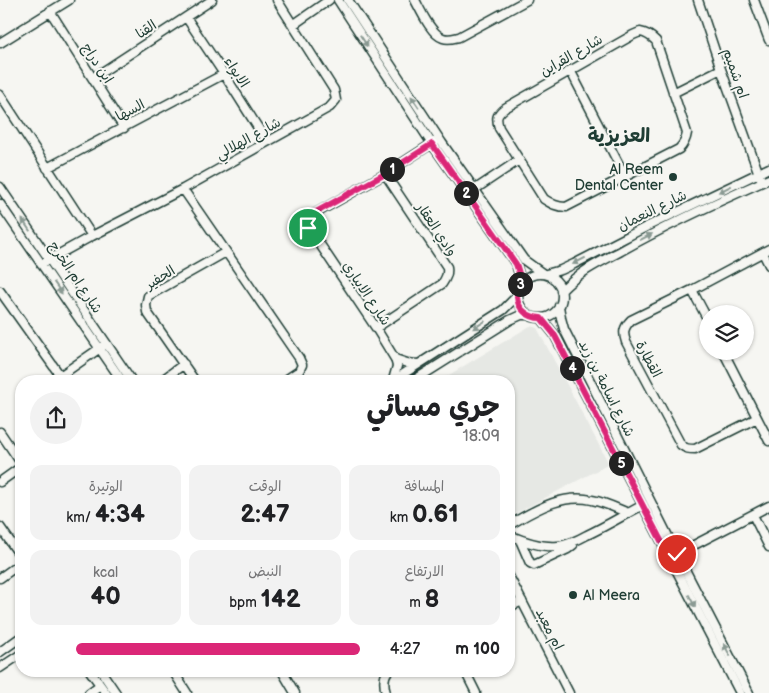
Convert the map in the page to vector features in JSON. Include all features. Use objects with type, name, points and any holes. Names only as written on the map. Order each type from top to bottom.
[{"type":"street","points":[[0,43],[68,0]]},
{"type":"street","name":"القنا","points":[[93,78],[212,0]]},
{"type":"street","name":"شارع الهلالي","points":[[42,264],[92,236],[183,190],[330,107],[336,100],[334,90],[277,0]]},
{"type":"street","points":[[293,25],[329,0]]},
{"type":"street","points":[[338,0],[432,144],[516,264],[520,284],[517,296],[520,306],[528,314],[536,318],[552,314],[562,299],[561,291],[556,281],[524,260],[440,139],[348,0]]},
{"type":"street","points":[[415,0],[434,33],[450,40],[527,0]]},
{"type":"street","name":"ام شميم","points":[[699,0],[720,69],[758,173],[765,181]]},
{"type":"street","points":[[754,0],[769,40]]},
{"type":"street","name":"ابن دراج","points":[[50,11],[124,128]]},
{"type":"street","name":"الابواء","points":[[186,17],[266,142]]},
{"type":"street","name":"شارع القراين","points":[[640,32],[651,36],[656,41],[687,133],[684,145],[679,149],[566,207],[558,207],[544,199],[499,128],[497,120],[499,112],[570,70],[633,34],[640,32]]},
{"type":"street","points":[[673,93],[720,69]]},
{"type":"street","points":[[570,70],[625,176]]},
{"type":"street","name":"السها","points":[[47,168],[224,74]]},
{"type":"street","points":[[0,95],[92,236]]},
{"type":"street","name":"شارع الابياري","points":[[396,359],[308,228],[307,221],[309,216],[385,174],[440,139]]},
{"type":"street","points":[[467,195],[519,160]]},
{"type":"street","name":"شارع النعمان","points":[[544,274],[561,270],[574,264],[769,168]]},
{"type":"street","name":"وادي العقار","points":[[376,328],[442,284],[448,274],[447,267],[385,174]]},
{"type":"street","name":"شارع النعمان","points":[[561,291],[580,273],[644,238],[765,181]]},
{"type":"street","name":"شارع ام الخرج","points":[[0,187],[49,259],[119,375]]},
{"type":"street","points":[[183,190],[299,358],[302,365],[299,371],[293,375]]},
{"type":"street","name":"شارع ام الخرج","points":[[0,204],[42,264],[127,375]]},
{"type":"street","points":[[766,251],[769,265]]},
{"type":"street","name":"القطارة","points":[[757,418],[695,449],[685,448],[626,342],[624,329],[630,320],[766,251]]},
{"type":"street","name":"الحفير","points":[[191,375],[147,312],[148,296],[226,252]]},
{"type":"street","points":[[520,284],[530,276],[544,274]]},
{"type":"street","points":[[692,290],[700,305]]},
{"type":"street","points":[[0,291],[60,375]]},
{"type":"street","points":[[402,375],[503,310],[517,296]]},
{"type":"street","name":"شارع اسامة بن زيد","points":[[559,306],[564,329],[740,693]]},
{"type":"street","points":[[425,375],[510,320],[528,314]]},
{"type":"street","name":"شارع اسامة بن زيد","points":[[541,318],[554,334],[643,506],[749,693]]},
{"type":"street","points":[[66,375],[103,346]]},
{"type":"street","points":[[394,375],[396,359],[418,364]]},
{"type":"street","points":[[728,360],[769,441]]},
{"type":"street","points":[[169,375],[184,364]]},
{"type":"street","points":[[0,432],[15,454]]},
{"type":"street","points":[[0,482],[15,471]]},
{"type":"street","points":[[515,522],[548,504],[580,498],[592,500],[628,513]]},
{"type":"street","points":[[515,537],[540,545],[557,546],[567,544],[643,506]]},
{"type":"street","points":[[673,556],[769,506]]},
{"type":"street","points":[[752,515],[769,547]]},
{"type":"street","points":[[0,527],[15,548]]},
{"type":"street","points":[[520,540],[530,561],[534,565],[568,549],[576,541]]},
{"type":"street","points":[[0,578],[15,567]]},
{"type":"street","name":"ام معبد","points":[[515,588],[568,693]]},
{"type":"street","points":[[515,604],[522,601]]},
{"type":"street","points":[[0,652],[15,642]]},
{"type":"street","points":[[0,644],[12,644]]},
{"type":"street","points":[[0,668],[15,658]]},
{"type":"street","points":[[94,677],[106,693]]},
{"type":"street","points":[[105,677],[116,693]]},
{"type":"street","points":[[177,677],[187,693]]},
{"type":"street","points":[[286,677],[295,693]]},
{"type":"street","points":[[385,677],[386,693]]},
{"type":"street","points":[[468,677],[476,693]]},
{"type":"street","points":[[89,693],[100,685]]},
{"type":"shaded area","points":[[530,326],[537,328],[609,464],[515,514],[515,375],[449,375]]},
{"type":"place","name":"Al Reem Dental Center","points":[[673,177]]},
{"type":"place","name":"Al Meera","points":[[573,595]]},
{"type":"district","name":"العزيزية","points":[[619,135]]},
{"type":"route","points":[[308,228],[307,221],[309,216],[385,174],[432,144],[516,264],[520,284],[517,296],[520,306],[528,314],[541,318],[554,334],[670,558],[677,554]]}]
